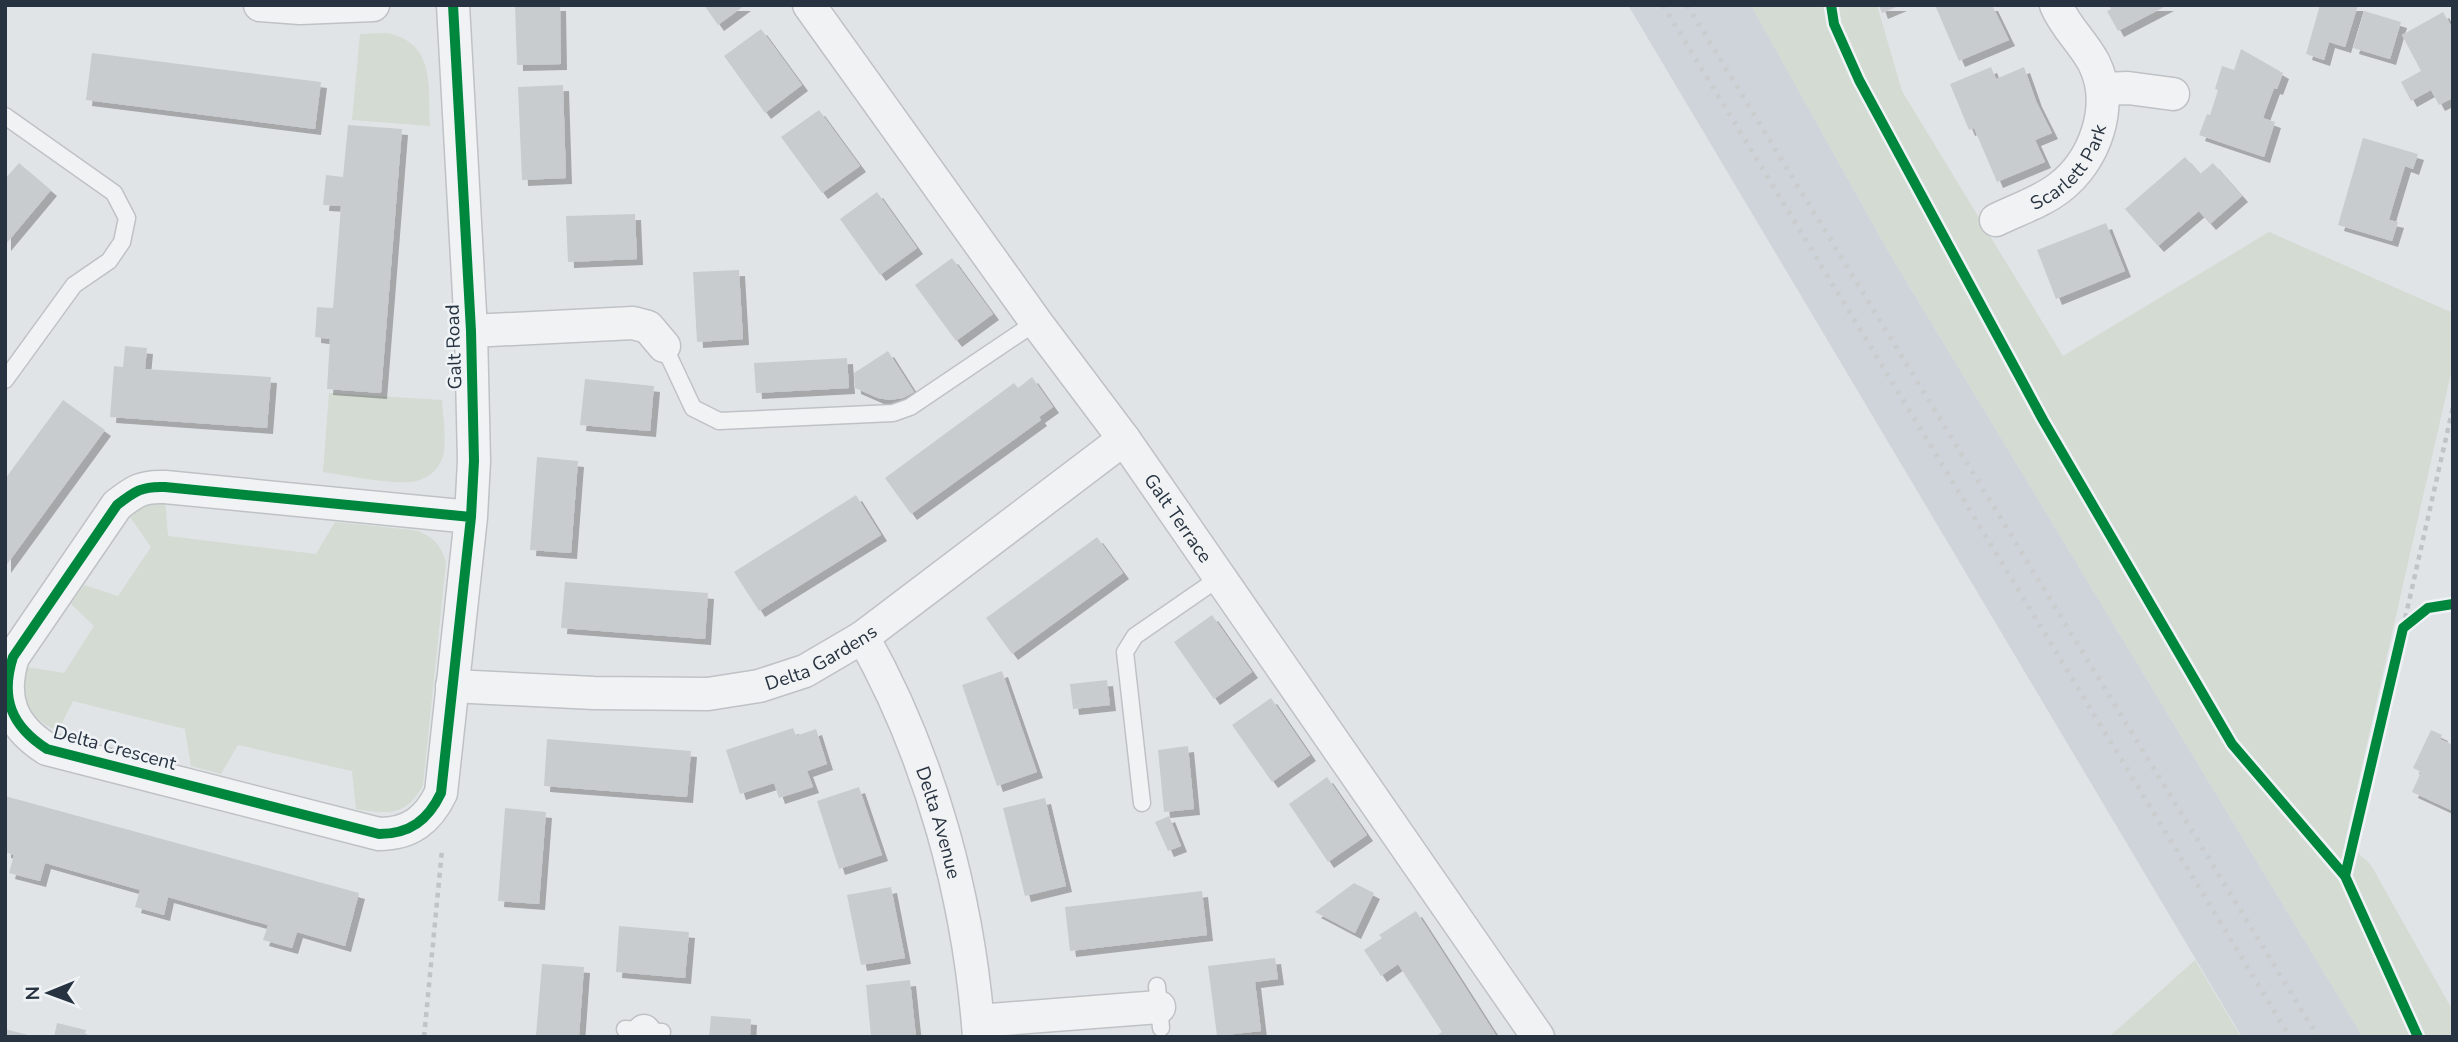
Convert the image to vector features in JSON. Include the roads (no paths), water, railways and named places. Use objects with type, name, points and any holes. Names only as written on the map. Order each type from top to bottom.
[{"type":"street","points":[[260,5],[300,8],[373,5]]},
{"type":"street","name":"Galt Road","points":[[452,686],[471,517],[474,461],[471,331],[453,5]]},
{"type":"street","name":"Galt Terrace","points":[[809,5],[1036,322],[1124,439],[1538,1037]]},
{"type":"street","points":[[2056,5],[2062,19],[2094,62],[2104,89],[2128,88],[2173,94]]},
{"type":"street","name":"Scarlett Park","points":[[1996,220],[2059,189],[2079,168],[2096,140],[2104,89]]},
{"type":"street","name":"Galt Road","points":[[471,331],[633,323],[648,327],[664,346]]},
{"type":"street","name":"Delta Gardens","points":[[452,686],[708,695],[760,686],[805,671],[863,637],[1124,439]]},
{"type":"street","name":"Delta Crescent","points":[[452,686],[441,793],[422,822],[407,831],[379,834],[47,749],[30,738],[19,725],[11,710],[7,676],[13,657],[117,505],[132,493],[147,486],[471,517]]},
{"type":"street","name":"Delta Avenue","points":[[863,637],[904,718],[942,831],[960,896],[979,1029],[1159,1007]]},
{"type":"lane","points":[[5,116],[114,193],[127,218],[122,242],[109,261],[74,285],[5,380]]},
{"type":"lane","points":[[664,346],[693,408],[719,421],[893,413],[910,407],[1036,322]]},
{"type":"lane","points":[[1142,803],[1125,652],[1135,636],[1219,578]]},
{"type":"railway","points":[[1663,5],[2290,1037]]},
{"type":"railway","points":[[1687,5],[2318,1037]]}]
